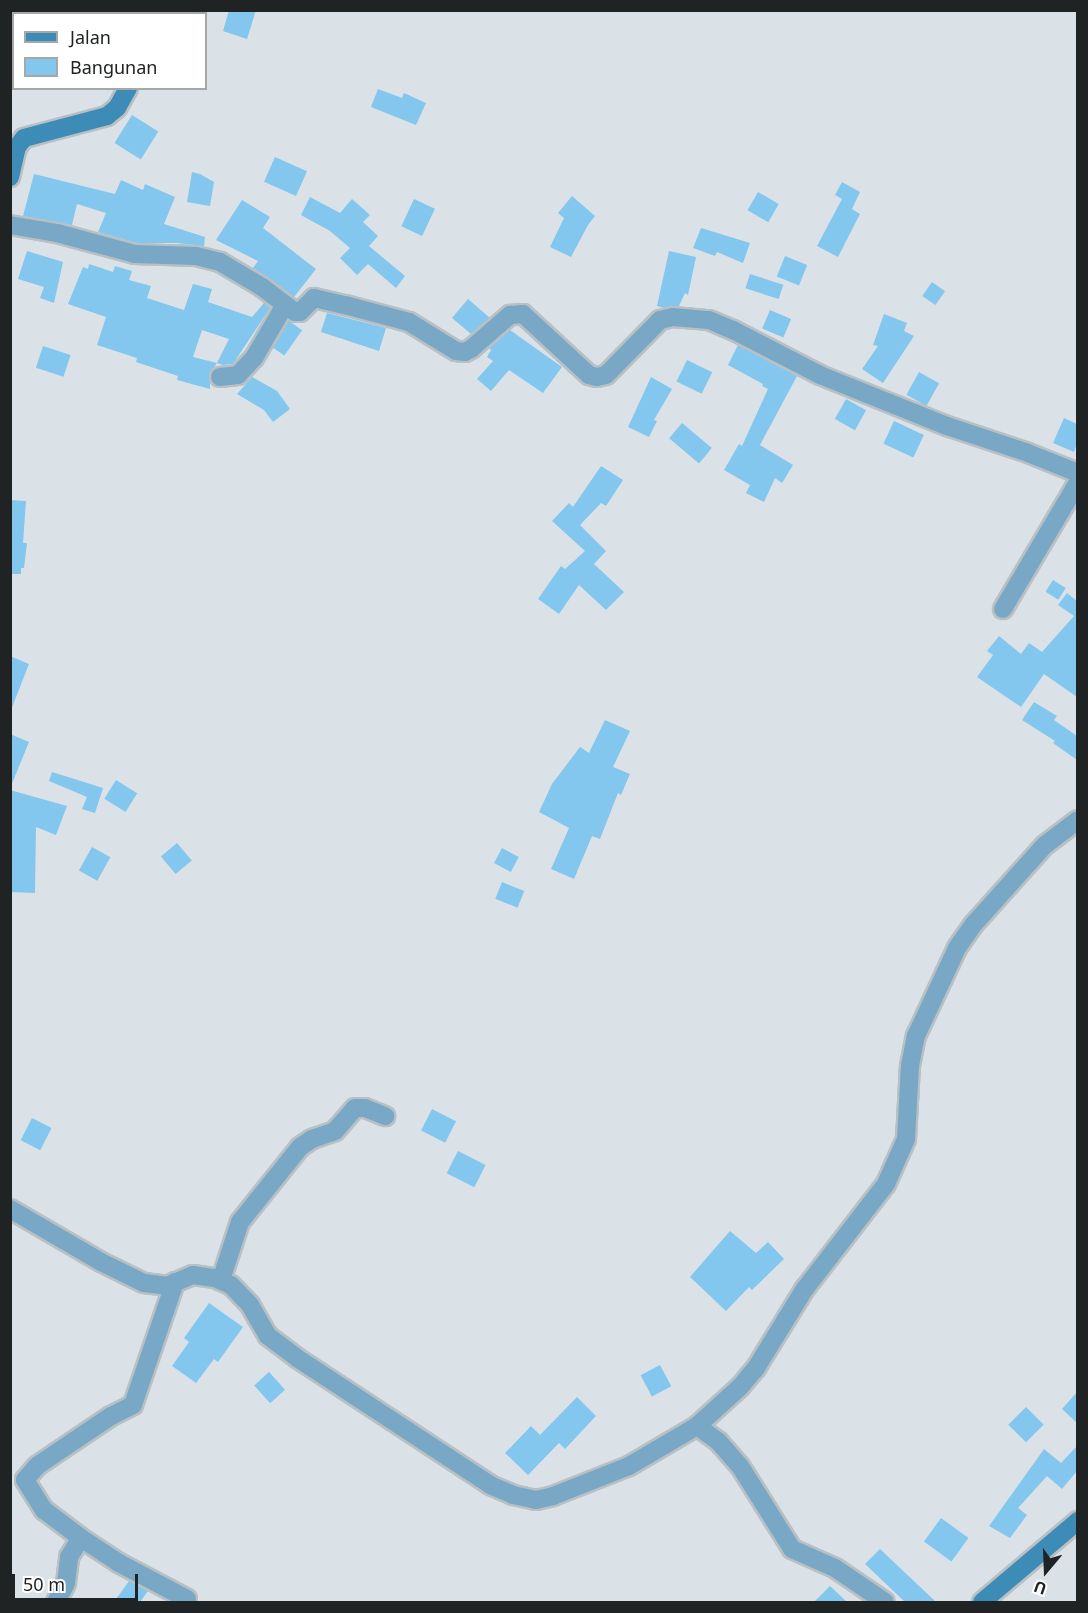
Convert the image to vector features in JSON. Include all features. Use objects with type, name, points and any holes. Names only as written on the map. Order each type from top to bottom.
[{"type":"street","points":[[10,177],[17,147],[24,138],[107,116],[117,108],[127,90]]},
{"type":"street","points":[[10,225],[57,233],[135,254],[196,256],[220,262],[262,287],[297,312],[315,298],[377,313],[409,322],[456,351],[465,352],[510,315],[523,314],[589,375],[597,377],[606,375],[660,320],[673,316],[709,320],[858,391],[1077,473]]},
{"type":"street","points":[[220,377],[238,375],[254,358],[285,305]]},
{"type":"street","points":[[1003,609],[1077,482]]},
{"type":"street","points":[[10,1209],[101,1262],[137,1280],[161,1286],[193,1275],[221,1280],[240,1293],[268,1336],[297,1358],[490,1485],[513,1495],[536,1500],[553,1497],[629,1466],[697,1426],[740,1387],[756,1368],[804,1290],[886,1184],[906,1139],[911,1058],[916,1036],[957,948],[974,924],[1046,845],[1077,820]]},
{"type":"street","points":[[221,1280],[240,1221],[300,1147],[312,1139],[335,1131],[355,1108],[365,1108],[385,1116]]},
{"type":"street","points":[[175,1282],[133,1405],[101,1423],[33,1469],[25,1478],[44,1510],[81,1538],[119,1563],[187,1599]]},
{"type":"street","points":[[697,1426],[732,1455],[792,1549],[835,1568],[885,1602]]},
{"type":"street","points":[[982,1602],[1077,1521]]},
{"type":"street","points":[[56,1602],[66,1583],[69,1557],[81,1538]]},
{"type":"building","points":[[229,10],[256,10],[247,39],[223,31]]},
{"type":"building","points":[[378,89],[402,98],[404,93],[426,103],[416,125],[371,107]]},
{"type":"building","points":[[132,115],[158,131],[141,159],[115,143]]},
{"type":"building","points":[[275,157],[307,171],[296,196],[264,182]]},
{"type":"building","points":[[192,172],[214,182],[210,206],[187,202]]},
{"type":"building","points":[[34,174],[115,194],[121,180],[143,190],[145,184],[175,197],[164,224],[205,237],[204,246],[137,243],[98,232],[106,213],[77,204],[72,225],[23,216]]},
{"type":"building","points":[[842,182],[860,192],[852,209],[860,214],[838,257],[817,246],[842,199],[835,195]]},
{"type":"building","points":[[758,192],[779,204],[768,222],[748,210]]},
{"type":"building","points":[[572,196],[595,216],[571,257],[550,247],[564,218],[558,213]]},
{"type":"building","points":[[310,197],[340,213],[352,199],[370,215],[363,222],[378,236],[369,246],[405,276],[396,288],[368,264],[357,275],[340,258],[350,248],[330,231],[301,215]]},
{"type":"building","points":[[414,199],[435,209],[422,236],[401,226]]},
{"type":"building","points":[[242,200],[270,217],[263,228],[316,269],[294,297],[253,268],[258,261],[216,240]]},
{"type":"building","points":[[701,228],[750,243],[743,263],[717,252],[715,256],[693,248]]},
{"type":"building","points":[[27,251],[63,262],[54,303],[40,298],[44,287],[18,279]]},
{"type":"building","points":[[669,251],[696,257],[688,295],[685,293],[679,306],[664,308],[657,306]]},
{"type":"building","points":[[785,256],[807,265],[799,285],[777,276]]},
{"type":"building","points":[[89,264],[113,272],[115,266],[132,271],[129,280],[151,286],[147,298],[184,310],[193,284],[212,289],[208,302],[252,317],[264,303],[270,308],[233,364],[217,363],[210,373],[210,389],[177,380],[178,376],[136,362],[137,358],[97,345],[106,317],[68,304],[83,267],[88,269]],"holes":[[[202,330],[229,339],[217,363],[193,357]]]},
{"type":"building","points":[[750,274],[783,285],[779,299],[745,288]]},
{"type":"building","points":[[932,282],[945,291],[935,305],[922,296]]},
{"type":"building","points":[[468,299],[490,318],[471,334],[452,318]]},
{"type":"building","points":[[770,310],[791,319],[783,337],[762,328]]},
{"type":"building","points":[[327,313],[386,328],[379,351],[321,332]]},
{"type":"building","points":[[884,314],[907,323],[904,331],[914,336],[883,383],[862,369],[878,346],[873,345]]},
{"type":"building","points":[[289,321],[302,330],[284,356],[271,346]]},
{"type":"building","points":[[510,330],[562,367],[543,393],[509,370],[491,391],[477,379],[493,361],[487,357],[491,350],[489,348]]},
{"type":"building","points":[[738,345],[797,376],[760,445],[793,465],[782,483],[775,478],[764,502],[746,493],[750,485],[724,470],[739,444],[742,446],[768,389],[728,365]]},
{"type":"building","points":[[43,346],[71,355],[63,377],[36,368]]},
{"type":"building","points":[[687,360],[712,372],[702,394],[676,382]]},
{"type":"building","points":[[919,372],[939,383],[927,406],[906,395]]},
{"type":"building","points":[[252,377],[277,391],[290,409],[273,422],[264,410],[237,394]]},
{"type":"building","points":[[651,377],[672,389],[654,420],[657,421],[649,437],[628,427]]},
{"type":"building","points":[[846,399],[866,410],[855,430],[835,419]]},
{"type":"building","points":[[1064,418],[1077,424],[1077,443],[1074,452],[1053,443]]},
{"type":"building","points":[[894,421],[924,435],[913,458],[883,444]]},
{"type":"building","points":[[682,423],[712,448],[699,463],[669,438]]},
{"type":"building","points":[[601,466],[623,480],[606,506],[601,503],[580,525],[606,551],[594,564],[624,592],[606,610],[579,585],[559,614],[538,599],[561,566],[565,569],[585,551],[552,521],[569,503],[573,507]]},
{"type":"building","points":[[10,500],[26,501],[23,543],[27,543],[24,568],[21,568],[21,574],[10,574]]},
{"type":"building","points":[[1053,580],[1066,588],[1058,600],[1046,592]]},
{"type":"building","points":[[1067,593],[1077,601],[1077,697],[1044,674],[1021,707],[977,677],[993,655],[987,651],[999,636],[1021,654],[1029,643],[1042,652],[1074,616],[1058,605]]},
{"type":"building","points":[[10,656],[29,664],[11,710],[10,710]]},
{"type":"building","points":[[1034,702],[1057,716],[1054,720],[1077,736],[1077,760],[1053,743],[1055,741],[1022,720]]},
{"type":"building","points":[[605,720],[630,731],[613,767],[630,774],[621,795],[618,793],[600,839],[592,836],[574,879],[551,869],[569,828],[539,812],[552,784],[580,747],[589,753]]},
{"type":"building","points":[[10,734],[29,742],[11,786],[10,786]]},
{"type":"building","points":[[52,772],[103,788],[95,813],[82,809],[87,797],[49,781]]},
{"type":"building","points":[[116,780],[137,793],[126,812],[104,799]]},
{"type":"building","points":[[10,790],[67,806],[56,835],[36,827],[35,893],[10,892]]},
{"type":"building","points":[[177,843],[192,861],[176,874],[161,856]]},
{"type":"building","points":[[92,847],[110,857],[97,881],[79,871]]},
{"type":"building","points":[[502,848],[519,857],[511,872],[494,863]]},
{"type":"building","points":[[502,882],[524,891],[518,908],[495,899]]},
{"type":"building","points":[[432,1109],[456,1121],[445,1143],[421,1130]]},
{"type":"building","points":[[32,1118],[52,1128],[40,1150],[21,1140]]},
{"type":"building","points":[[458,1151],[486,1165],[474,1187],[447,1173]]},
{"type":"building","points":[[730,1231],[756,1253],[768,1242],[784,1259],[752,1290],[749,1287],[726,1311],[690,1277]]},
{"type":"building","points":[[209,1303],[243,1327],[218,1362],[214,1359],[196,1383],[172,1366],[189,1342],[184,1338]]},
{"type":"building","points":[[660,1365],[671,1386],[652,1397],[641,1375]]},
{"type":"building","points":[[269,1372],[285,1390],[270,1403],[254,1385]]},
{"type":"building","points":[[1077,1392],[1077,1423],[1062,1409]]},
{"type":"building","points":[[577,1397],[596,1416],[565,1449],[559,1443],[528,1475],[505,1453],[531,1426],[540,1435]]},
{"type":"building","points":[[1026,1407],[1044,1425],[1026,1442],[1008,1425]]},
{"type":"building","points":[[1077,1446],[1077,1471],[1062,1489],[1047,1476],[1018,1508],[1027,1515],[1010,1538],[989,1526],[1044,1449],[1061,1463]]},
{"type":"building","points":[[941,1518],[969,1538],[951,1561],[924,1541]]},
{"type":"building","points":[[880,1549],[936,1602],[905,1602],[865,1564]]},
{"type":"building","points":[[129,1581],[148,1591],[140,1602],[114,1602]]},
{"type":"building","points":[[830,1586],[847,1602],[814,1602]]}]
